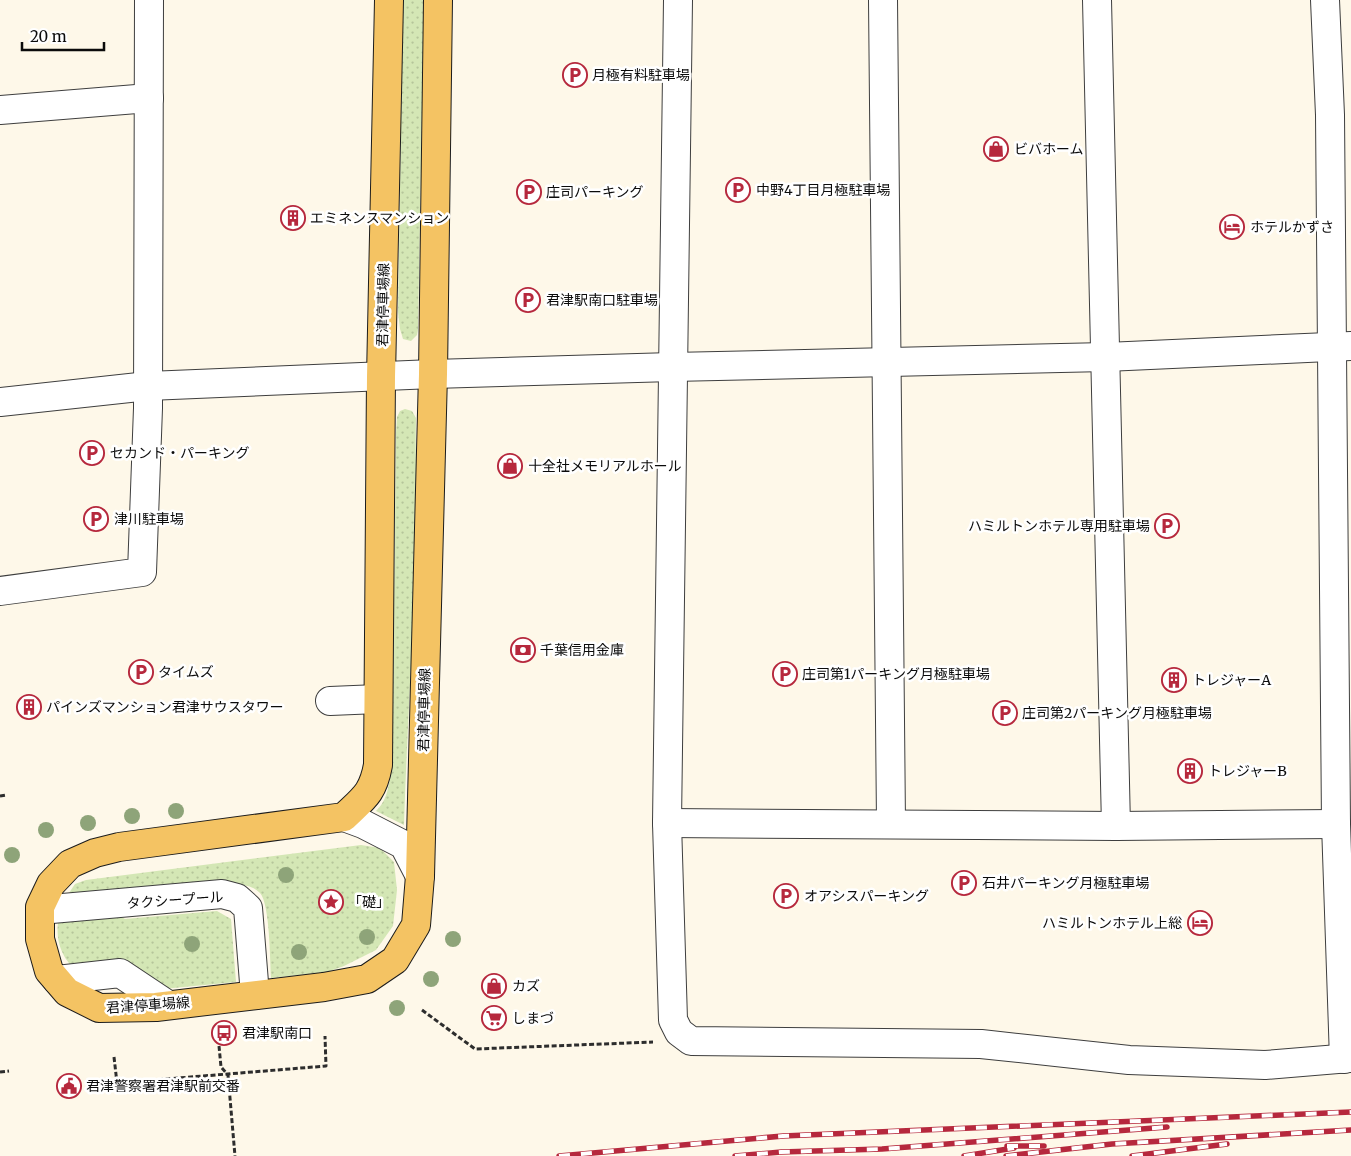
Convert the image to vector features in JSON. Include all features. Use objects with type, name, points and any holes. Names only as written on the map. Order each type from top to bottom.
[{"type":"main road","name":"君津停車場線","points":[[390,0],[381,377],[378,764],[375,782],[367,796],[344,817],[118,847],[95,853],[70,864],[51,884],[40,908],[40,939],[49,971],[67,992],[99,1008],[168,1005],[324,987],[367,980],[395,960],[416,925],[420,876],[433,374],[438,0]]},
{"type":"street","points":[[0,591],[142,572],[148,386],[149,0]]},
{"type":"street","points":[[678,0],[667,823],[673,1020],[679,1032],[691,1041],[981,1044],[1129,1060],[1265,1065],[1348,1058],[1336,824],[1342,576],[1340,115],[1325,0]]},
{"type":"street","points":[[883,0],[891,823]]},
{"type":"street","points":[[1097,0],[1116,826]]},
{"type":"street","points":[[0,110],[148,98]]},
{"type":"street","points":[[0,402],[148,386],[433,374],[1106,357],[1341,347]]},
{"type":"street","points":[[330,701],[378,699]]},
{"type":"street","points":[[344,817],[404,844],[420,876]]},
{"type":"street","points":[[667,823],[1116,826],[1336,824]]},
{"type":"street","name":"タクシープール","points":[[40,910],[222,894],[237,898],[248,908],[255,995]]},
{"type":"path","points":[[0,796],[6,795]]},
{"type":"path","points":[[422,1010],[475,1049],[691,1041]]},
{"type":"path","points":[[114,1057],[117,1083],[326,1066],[325,1036]]},
{"type":"path","points":[[219,1046],[221,1067],[228,1075],[235,1156]]},
{"type":"path","points":[[0,1072],[9,1071]]},
{"type":"green space","points":[[403,0],[424,0],[418,330],[417,335],[411,341],[403,339],[398,312]]},
{"type":"green space","points":[[405,409],[412,411],[416,418],[416,532],[404,825],[376,811],[386,796],[392,767],[396,433],[397,417],[400,411]]},
{"type":"green space","points":[[361,845],[380,848],[394,862],[397,890],[393,926],[376,950],[327,972],[271,978],[266,909],[260,893],[249,886],[235,884],[65,899],[75,884],[86,880]]},
{"type":"green space","points":[[107,909],[125,919],[217,911],[231,919],[236,982],[163,989],[76,970],[65,958],[59,944],[58,921],[60,913]]},
{"type":"railway","points":[[559,1156],[783,1136],[1351,1112]]},
{"type":"railway","points":[[735,1156],[781,1152],[882,1149],[1167,1127]]},
{"type":"railway","points":[[1006,1156],[1112,1144],[1351,1130]]},
{"type":"railway","points":[[1132,1156],[1227,1144]]},
{"type":"railway","points":[[1007,1146],[1044,1146]]},
{"type":"railway","points":[[964,1156],[1014,1148]]},
{"type":"place","name":"月極有料駐車場","points":[[575,75]]},
{"type":"place","name":"ビバホーム","points":[[996,149]]},
{"type":"place","name":"中野4丁目月極駐車場","points":[[738,190]]},
{"type":"place","name":"庄司パーキング","points":[[529,192]]},
{"type":"place","name":"エミネンスマンション","points":[[293,218]]},
{"type":"place","name":"ホテルかずさ","points":[[1232,227]]},
{"type":"place","name":"君津駅南口駐車場","points":[[528,300]]},
{"type":"place","name":"セカンド・パーキング","points":[[92,453]]},
{"type":"place","name":"十全社メモリアルホール","points":[[510,466]]},
{"type":"place","name":"津川駐車場","points":[[96,519]]},
{"type":"place","name":"ハミルトンホテル専用駐車場","points":[[1167,526]]},
{"type":"place","name":"千葉信用金庫","points":[[523,650]]},
{"type":"place","name":"タイムズ","points":[[141,672]]},
{"type":"place","name":"庄司第1パーキング月極駐車場","points":[[785,674]]},
{"type":"place","name":"トレジャーA","points":[[1174,680]]},
{"type":"place","name":"パインズマンション君津サウスタワー","points":[[29,707]]},
{"type":"place","name":"庄司第2パーキング月極駐車場","points":[[1005,713]]},
{"type":"place","name":"トレジャーB","points":[[1190,771]]},
{"type":"place","name":"石井パーキング月極駐車場","points":[[964,883]]},
{"type":"place","name":"オアシスパーキング","points":[[786,896]]},
{"type":"place","name":"「礎」","points":[[331,902]]},
{"type":"place","name":"ハミルトンホテル上総","points":[[1200,923]]},
{"type":"place","name":"カズ","points":[[494,986]]},
{"type":"place","name":"しまづ","points":[[494,1018]]},
{"type":"place","name":"君津駅南口","points":[[224,1033]]},
{"type":"place","name":"君津警察署君津駅前交番","points":[[69,1086]]}]
